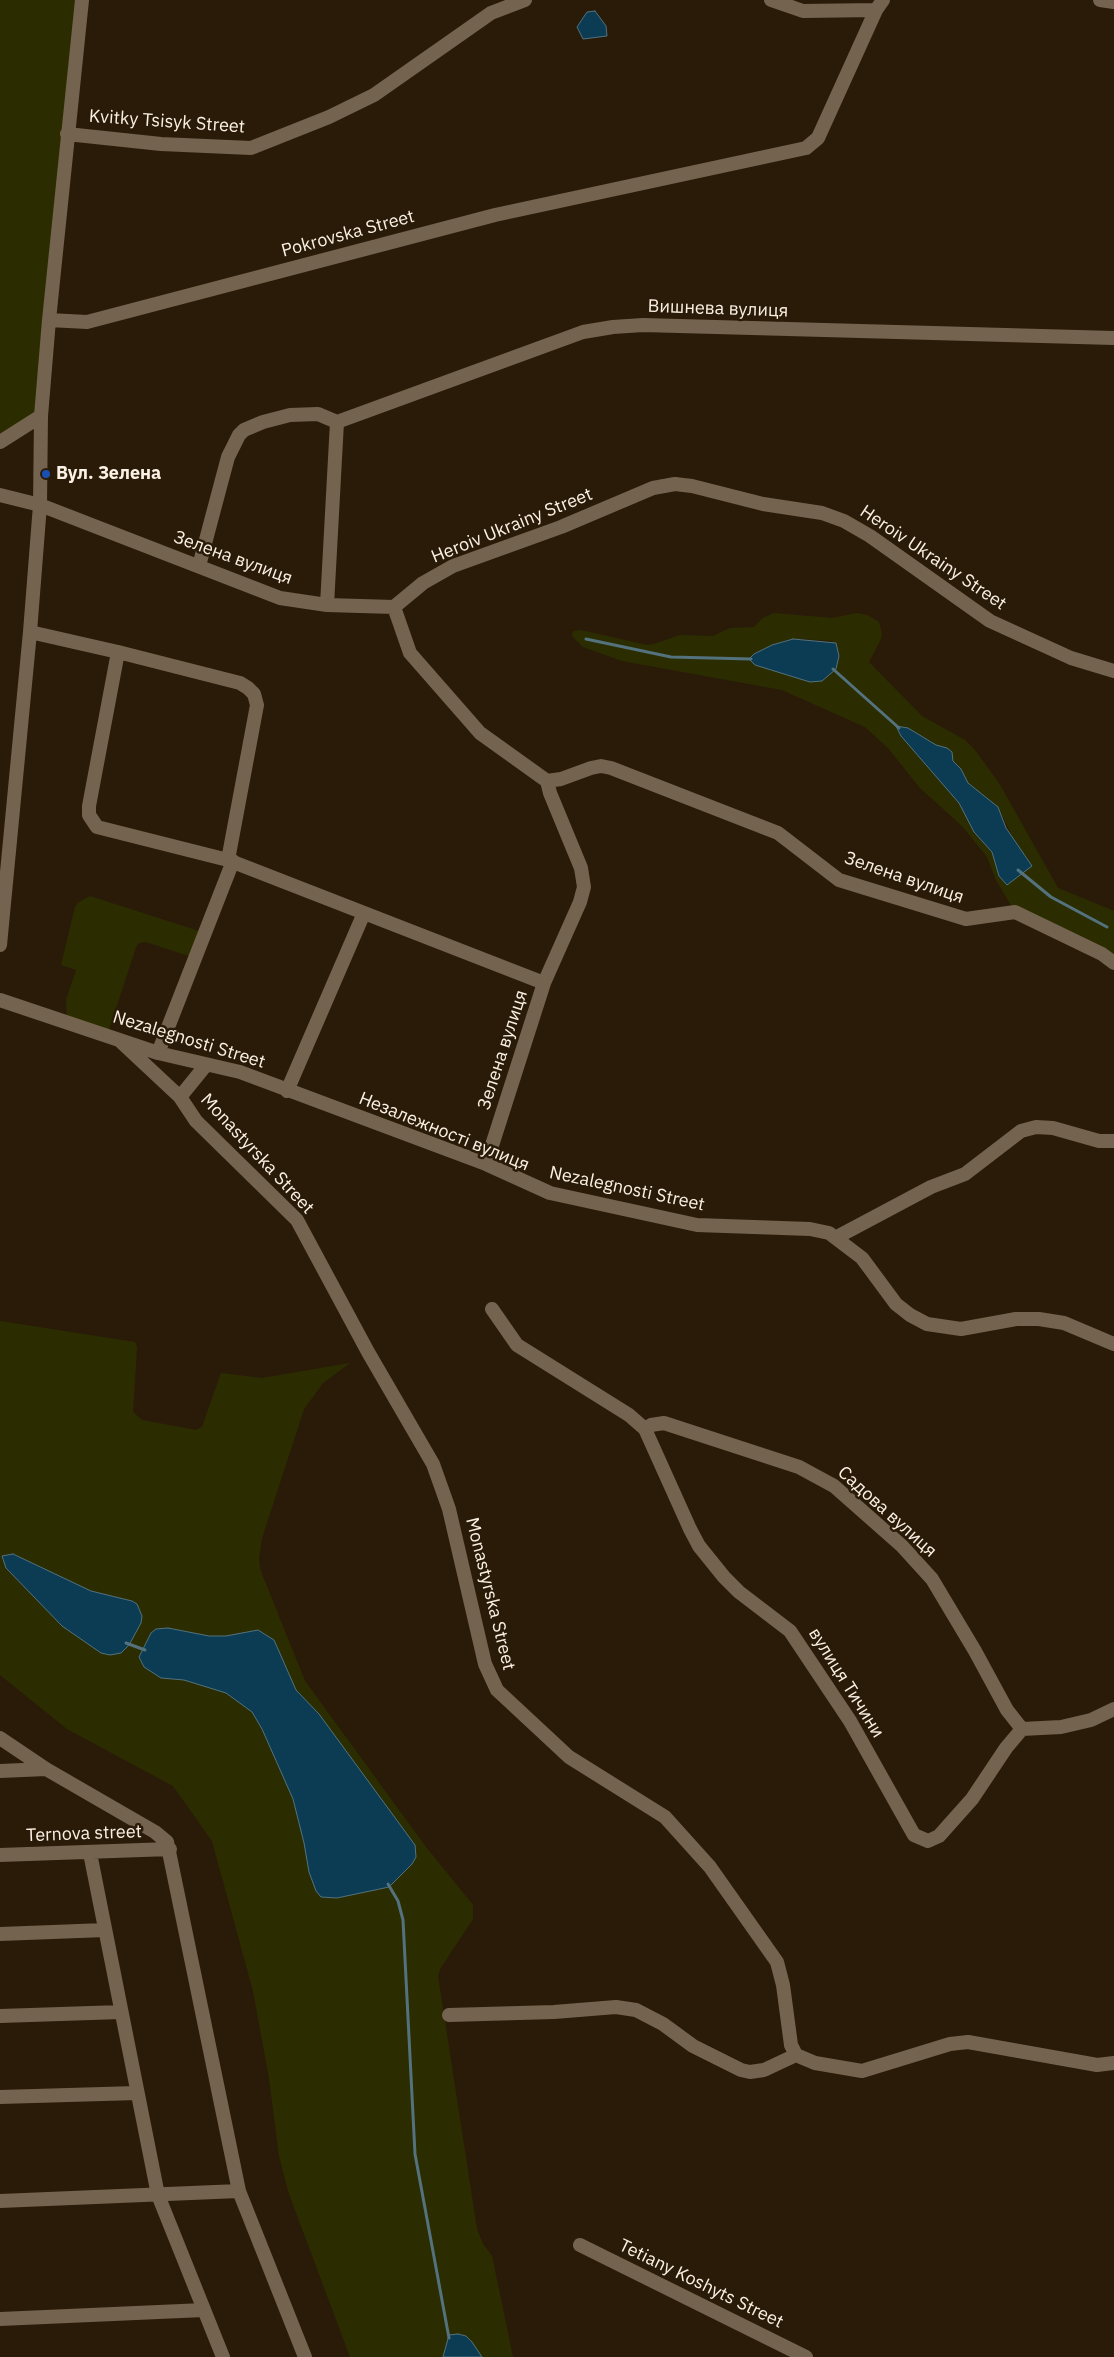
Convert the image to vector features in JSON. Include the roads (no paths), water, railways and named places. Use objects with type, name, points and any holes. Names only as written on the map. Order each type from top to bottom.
[{"type":"street","points":[[0,945],[30,632],[40,505],[41,416],[49,320],[82,0]]},
{"type":"street","name":"Kvitky Tsisyk Street","points":[[68,134],[161,144],[251,148],[374,96],[491,13],[525,0]]},
{"type":"street","points":[[771,0],[803,12],[879,5]]},
{"type":"street","points":[[1100,0],[1114,2]]},
{"type":"street","name":"Pokrovska Street","points":[[49,320],[88,322],[495,215],[806,148],[818,138],[879,5]]},
{"type":"street","name":"Вишнева вулиця","points":[[337,422],[583,332],[613,327],[643,325],[1114,338]]},
{"type":"street","points":[[200,566],[228,457],[239,435],[244,430],[263,422],[290,415],[318,414],[337,422],[327,604]]},
{"type":"street","points":[[0,442],[41,416]]},
{"type":"street","name":"Heroiv Ukrainy Street","points":[[394,607],[422,583],[453,566],[561,527],[653,488],[675,484],[763,504],[822,513],[844,521],[870,536],[990,621],[1071,658],[1114,671]]},
{"type":"street","name":"Зелена вулиця","points":[[0,495],[40,505],[280,598],[327,604],[394,607]]},
{"type":"street","points":[[394,607],[410,653],[480,733],[548,781]]},
{"type":"street","points":[[30,632],[240,683],[254,694],[257,705],[230,861],[158,1053]]},
{"type":"street","points":[[118,652],[89,806],[92,822],[105,829],[230,861],[544,983]]},
{"type":"street","name":"Зелена вулиця","points":[[486,1164],[544,983],[580,902],[584,887],[581,868],[550,793],[548,781],[561,780],[590,768],[601,766],[611,768],[778,832],[839,880],[966,919],[1015,912],[1102,954],[1114,963]]},
{"type":"street","points":[[287,1091],[364,913]]},
{"type":"street","name":"Незалежності вулиця","points":[[0,1000],[158,1053],[240,1072],[486,1164],[550,1193],[685,1223],[817,1230],[837,1237],[862,1258],[896,1304],[910,1316],[927,1324],[960,1329],[1016,1319],[1039,1319],[1064,1323],[1114,1344]]},
{"type":"street","name":"Monastyrska Street","points":[[119,1040],[180,1097],[196,1121],[297,1220],[368,1352],[426,1450],[449,1509],[482,1652],[497,1690],[569,1757],[665,1817],[710,1867],[777,1962],[782,1979],[792,2045],[796,2055]]},
{"type":"street","points":[[180,1097],[206,1065]]},
{"type":"street","points":[[837,1237],[931,1187],[965,1174],[1021,1131],[1036,1127],[1053,1128],[1100,1141],[1114,1140]]},
{"type":"street","points":[[492,1309],[517,1345],[629,1415],[645,1429]]},
{"type":"street","name":"Садова вулиця","points":[[645,1429],[651,1425],[664,1423],[798,1467],[834,1486],[902,1546],[932,1579],[975,1651],[1006,1710],[1022,1729]]},
{"type":"street","name":"вулиця Тичини","points":[[645,1429],[699,1546],[739,1592],[790,1631],[850,1721],[914,1835],[928,1841],[940,1836],[972,1799],[1006,1748],[1022,1729]]},
{"type":"street","points":[[1022,1729],[1061,1727],[1091,1720],[1114,1709]]},
{"type":"street","points":[[0,1738],[46,1770],[162,1836],[170,1849],[239,2191],[305,2357]]},
{"type":"street","points":[[0,1771],[46,1770]]},
{"type":"street","name":"Ternova street","points":[[0,1855],[170,1849]]},
{"type":"street","points":[[90,1853],[158,2195],[223,2357]]},
{"type":"street","points":[[0,1934],[105,1930]]},
{"type":"street","points":[[449,2015],[622,2008],[636,2010],[662,2024],[692,2046],[741,2070],[750,2072],[764,2070],[796,2055],[815,2063],[862,2071],[950,2044],[968,2042],[1097,2065],[1114,2063]]},
{"type":"street","points":[[0,2016],[121,2012]]},
{"type":"street","points":[[0,2097],[137,2092]]},
{"type":"street","points":[[0,2201],[239,2191]]},
{"type":"street","name":"Tetiany Koshyts Street","points":[[580,2245],[806,2357]]},
{"type":"street","points":[[0,2319],[204,2310]]},
{"type":"water","points":[[595,11],[606,26],[607,36],[583,39],[577,27],[587,12]]},
{"type":"water","points":[[793,639],[836,643],[839,656],[836,669],[822,681],[810,682],[755,665],[749,659],[754,654],[772,645]]},
{"type":"water","points":[[896,726],[908,728],[936,745],[947,748],[952,752],[953,761],[961,769],[968,783],[998,807],[1006,828],[1032,866],[1007,885],[999,876],[992,852],[974,832],[959,803],[901,736]]},
{"type":"water","points":[[13,1554],[91,1591],[132,1601],[137,1604],[142,1616],[141,1623],[129,1645],[121,1653],[110,1655],[101,1653],[62,1626],[6,1568],[2,1556]]},
{"type":"water","points":[[168,1628],[209,1636],[226,1636],[258,1630],[274,1640],[296,1690],[319,1714],[415,1845],[416,1857],[412,1864],[389,1887],[337,1898],[321,1897],[316,1891],[309,1872],[293,1799],[262,1729],[252,1712],[226,1693],[184,1680],[161,1678],[144,1667],[139,1657],[151,1633],[156,1629]]},
{"type":"water","points":[[458,2334],[466,2336],[482,2357],[443,2357],[449,2335]]},
{"type":"waterway","points":[[586,639],[671,657],[751,659]]},
{"type":"waterway","points":[[833,669],[899,728]]},
{"type":"waterway","points":[[1018,870],[1051,897],[1107,927]]},
{"type":"waterway","points":[[126,1643],[145,1650]]},
{"type":"waterway","points":[[388,1884],[398,1901],[403,1920],[415,2154],[449,2338]]},
{"type":"place","name":"Вул. Зелена","points":[[46,474]]}]
